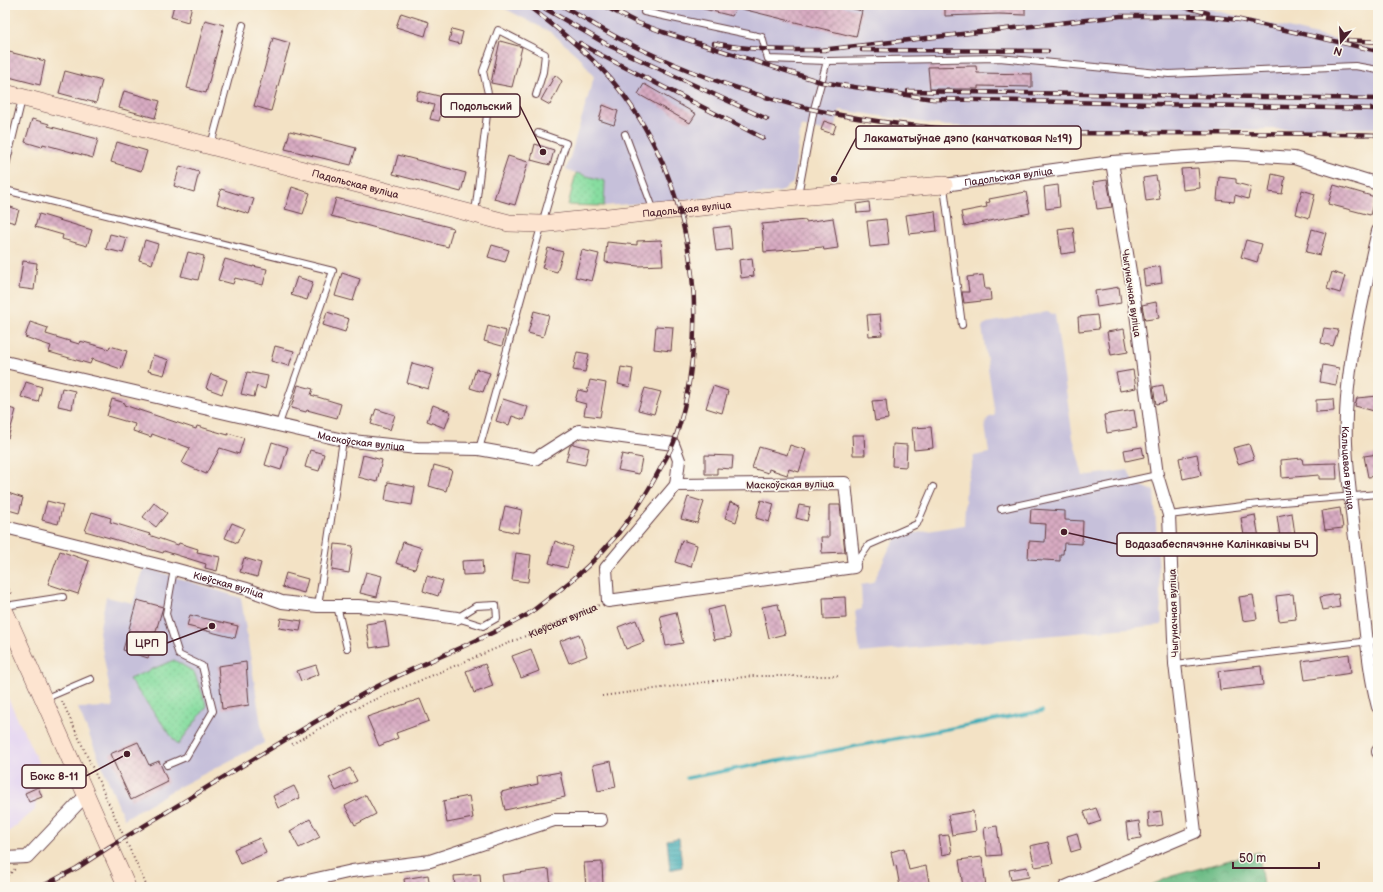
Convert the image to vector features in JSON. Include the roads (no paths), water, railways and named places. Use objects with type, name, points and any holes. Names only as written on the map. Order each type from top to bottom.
[{"type":"street","name":"Падольская вуліца","points":[[5,93],[510,223],[541,224],[798,197],[944,185],[1112,162],[1232,154],[1294,158],[1378,184]]},
{"type":"street","name":"Чыгуначная вуліца","points":[[1065,887],[1195,832],[1175,664],[1169,515],[1156,474],[1133,290],[1112,162]]},
{"type":"street","name":"Кальцавая вуліца","points":[[1378,231],[1365,286],[1348,387],[1346,442],[1350,496],[1373,641],[1378,707]]},
{"type":"street","name":"Маскоўская вуліца","points":[[5,362],[343,440],[417,448],[479,449],[535,459],[580,431],[673,444],[679,460],[676,485],[845,483],[854,567]]},
{"type":"street","name":"Кіеўская вуліца","points":[[676,485],[606,568],[608,601],[854,567]]},
{"type":"street","name":"Кіеўская вуліца","points":[[5,527],[174,569],[247,589],[282,602],[318,606],[393,609],[457,618]]},
{"type":"street","points":[[10,608],[51,696],[86,795],[128,887]]},
{"type":"street","points":[[5,858],[27,857],[86,795]]},
{"type":"street","points":[[281,887],[352,871],[430,861],[554,820],[601,820]]},
{"type":"lane","points":[[644,12],[762,37],[768,59],[827,61],[999,58],[1169,74],[1355,66],[1378,70]]},
{"type":"lane","points":[[211,146],[243,25]]},
{"type":"lane","points":[[475,215],[489,98],[482,71],[498,30],[546,54],[543,72],[536,95]]},
{"type":"lane","points":[[798,197],[814,109],[827,61]]},
{"type":"lane","points":[[5,169],[23,98]]},
{"type":"lane","points":[[479,449],[512,336],[541,224],[566,142],[538,133]]},
{"type":"lane","points":[[625,134],[654,212]]},
{"type":"lane","points":[[944,185],[962,325]]},
{"type":"lane","points":[[5,190],[333,271],[279,424]]},
{"type":"lane","points":[[318,606],[343,440]]},
{"type":"lane","points":[[1000,509],[1156,474]]},
{"type":"lane","points":[[854,567],[869,545],[917,524],[933,487]]},
{"type":"lane","points":[[1169,515],[1259,504],[1378,494]]},
{"type":"lane","points":[[167,765],[186,757],[214,711],[202,666],[179,655],[166,614],[174,569]]},
{"type":"lane","points":[[5,606],[10,608],[63,597]]},
{"type":"lane","points":[[496,605],[497,618],[483,626],[457,618],[476,606],[496,605]]},
{"type":"lane","points":[[337,606],[347,648]]},
{"type":"lane","points":[[1175,664],[1373,641]]},
{"type":"lane","points":[[51,696],[91,679]]},
{"type":"water","points":[[679,838],[682,867],[670,870],[667,840]]},
{"type":"waterway","points":[[687,778],[1042,711]]},
{"type":"railway","points":[[41,887],[77,868],[267,750],[363,694],[383,683],[486,636],[527,615],[573,580],[602,552],[615,537],[650,488],[674,442],[685,402],[692,360],[694,338],[694,295],[688,248],[682,221],[666,170],[654,145],[626,99],[609,77],[590,57],[527,5]]},
{"type":"railway","points":[[539,5],[608,45],[767,119]]},
{"type":"railway","points":[[561,5],[605,31],[638,48],[712,79],[769,98],[815,110],[861,119],[908,125],[1003,132],[1291,133],[1378,135]]},
{"type":"railway","points":[[602,5],[638,23],[663,32],[821,82],[933,99],[1378,109]]},
{"type":"railway","points":[[1177,5],[1208,13]]},
{"type":"railway","points":[[821,50],[1121,16],[1204,16],[1240,20]]},
{"type":"railway","points":[[1236,19],[1378,51]]},
{"type":"railway","points":[[1348,40],[1378,42]]},
{"type":"railway","points":[[580,43],[763,138]]},
{"type":"railway","points":[[714,43],[756,49],[826,50]]},
{"type":"railway","points":[[862,50],[1048,51]]},
{"type":"railway","points":[[908,91],[1378,99]]},
{"type":"place","name":"Подольский","points":[[543,152]]},
{"type":"place","name":"Лакаматыўнае дэпо (канчатковая №19)","points":[[834,179]]},
{"type":"place","name":"Водазабеспячэнне Калінкавічы БЧ","points":[[1064,532]]},
{"type":"place","name":"ЦРП","points":[[212,626]]},
{"type":"place","name":"Бокс 8-11","points":[[127,754]]}]
